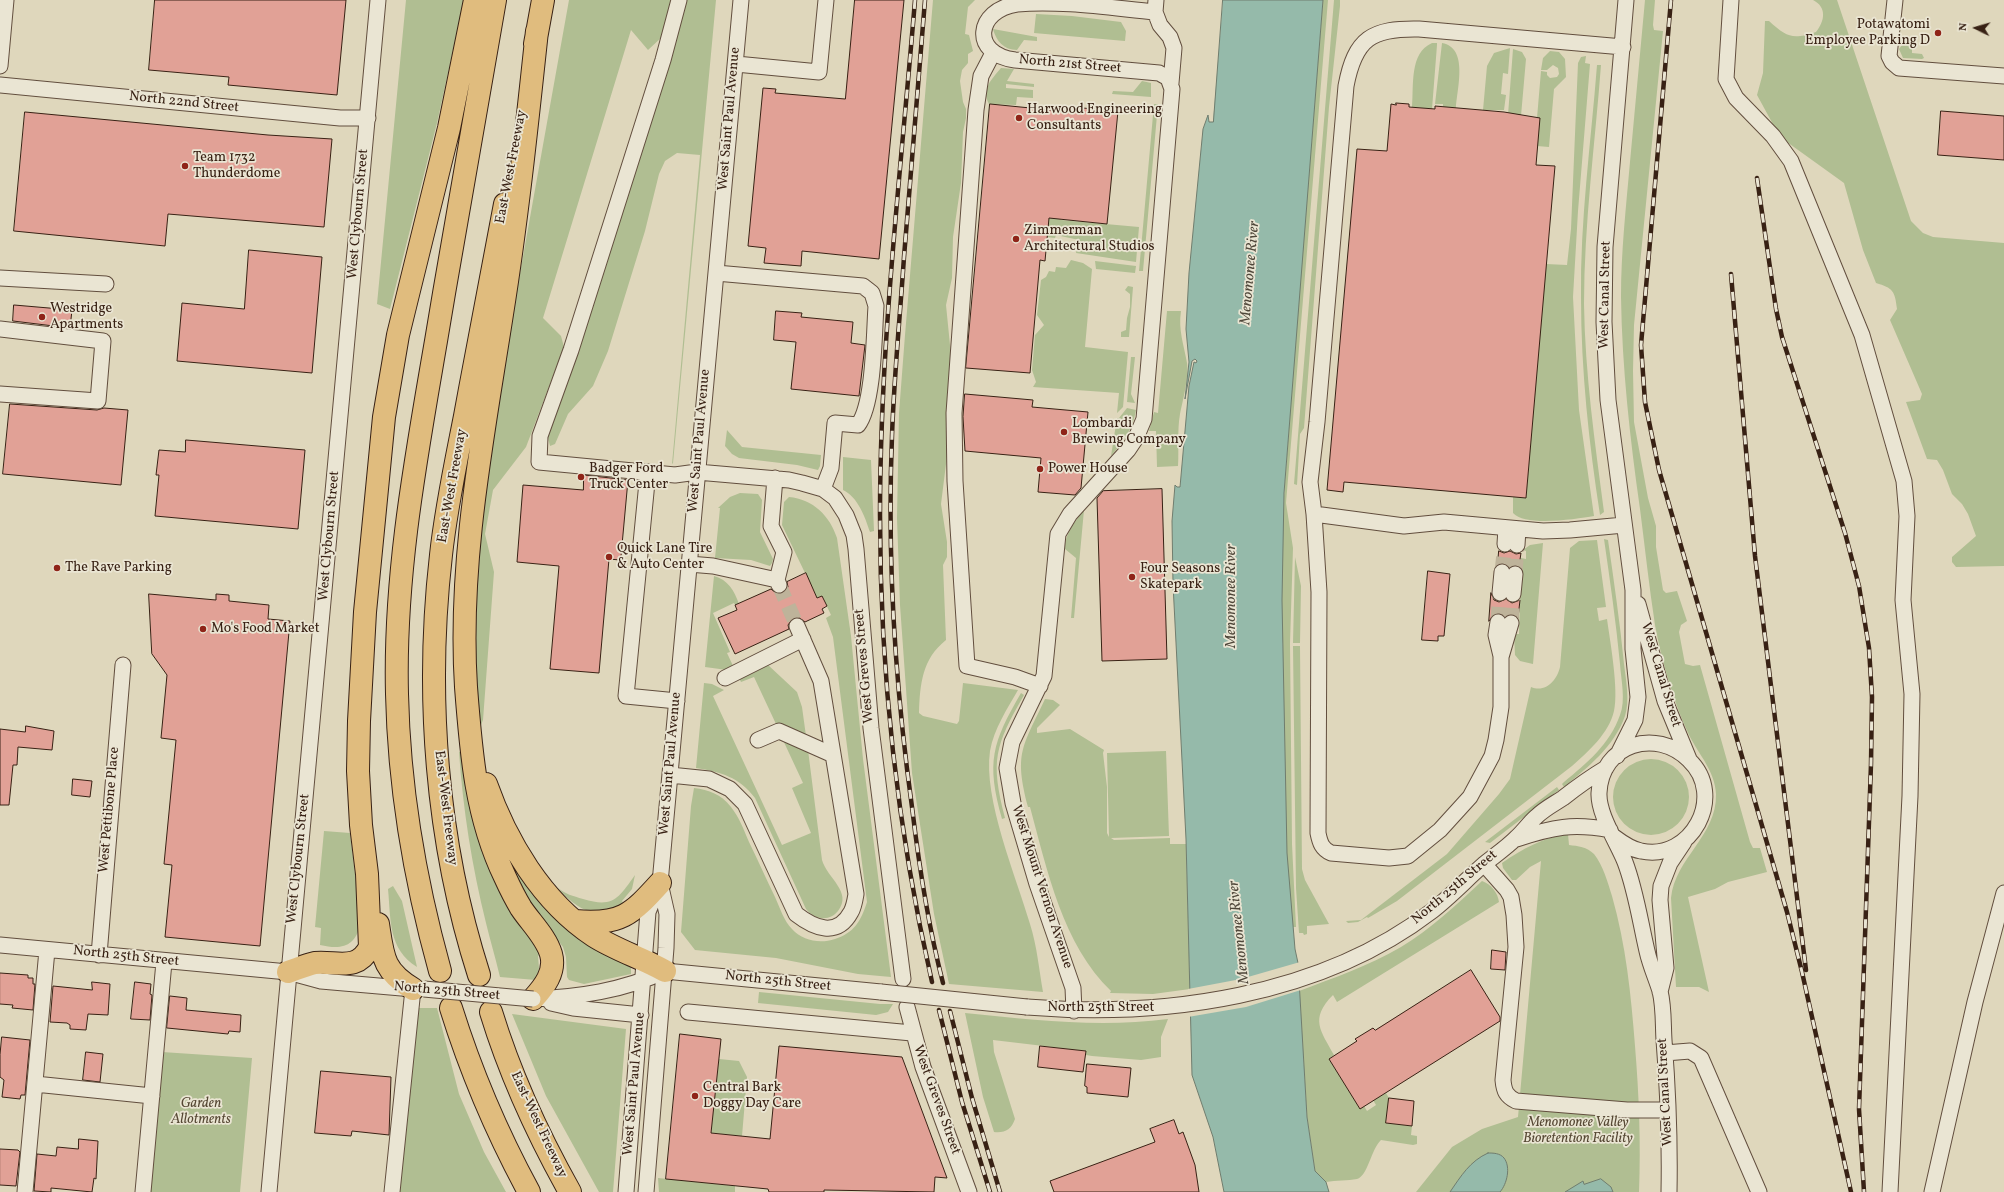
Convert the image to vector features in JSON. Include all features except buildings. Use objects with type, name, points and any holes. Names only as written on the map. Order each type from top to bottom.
[{"type":"highway","points":[[288,972],[315,964],[357,962],[365,957],[370,947],[367,874],[361,825],[358,771],[359,722],[365,612],[384,417],[398,335],[449,128],[475,0]]},
{"type":"highway","points":[[440,971],[416,872],[400,757],[397,694],[400,592],[403,544],[416,459],[495,0]]},
{"type":"highway","name":"East-West Freeway","points":[[479,975],[462,911],[445,820],[435,717],[435,628],[445,525],[543,0]]},
{"type":"highway","points":[[533,999],[547,980],[552,963],[551,954],[546,943],[508,886],[491,848],[477,792],[468,713],[464,657],[466,571],[483,440],[516,224],[537,31]]},
{"type":"highway","points":[[468,713],[483,775],[502,823],[521,858],[541,886],[575,921],[605,942],[645,960],[665,971]]},
{"type":"highway","points":[[367,874],[387,968],[396,977],[418,989]]},
{"type":"highway","points":[[575,921],[607,922],[629,914],[660,883]]},
{"type":"highway","points":[[451,1008],[468,1058],[493,1121],[529,1192]]},
{"type":"highway","name":"East-West Freeway","points":[[491,1012],[509,1063],[570,1192]]},
{"type":"street","points":[[0,66],[6,0]]},
{"type":"street","name":"West Clybourn Street","points":[[269,1192],[378,0]]},
{"type":"street","name":"West Greves Street","points":[[679,0],[663,60],[573,342],[540,436],[539,462],[675,475],[697,472],[795,481],[823,489],[835,498],[843,509],[854,535],[870,728],[903,979]]},
{"type":"street","name":"West Saint Paul Avenue","points":[[626,1192],[648,912],[660,883],[741,0]]},
{"type":"street","points":[[736,64],[819,72],[826,0]]},
{"type":"street","name":"West Canal Street","points":[[1617,756],[1632,728],[1638,709],[1633,648],[1633,590],[1608,400],[1604,309],[1605,247],[1626,0]]},
{"type":"street","points":[[1731,0],[1726,79],[1736,98],[1773,136],[1791,162],[1862,335],[1904,481],[1906,516],[1903,600],[1912,694],[1910,796],[1890,1192]]},
{"type":"street","points":[[1894,0],[1889,56],[1892,62],[1899,68],[2004,76]]},
{"type":"street","points":[[1040,686],[1015,677],[967,666],[955,481],[954,413],[976,110],[981,76],[993,53],[988,48],[985,40],[984,28],[986,20],[995,12],[1016,4],[1042,2],[1156,6]]},
{"type":"street","name":"West Mount Vernon Avenue","points":[[1074,1011],[1073,988],[1037,884],[1013,802],[1007,768],[1012,742],[1044,676],[1058,534],[1070,514],[1128,450],[1136,438],[1144,419],[1171,101],[1174,48],[1170,37],[1160,25],[1156,6]]},
{"type":"street","points":[[1504,622],[1496,635],[1501,657],[1501,707],[1492,756],[1470,797],[1440,830],[1408,856],[1389,858],[1331,853],[1325,850],[1320,843],[1318,833],[1319,592],[1314,514],[1310,482],[1317,422],[1346,86],[1349,69],[1364,42],[1377,33],[1406,29],[1436,30],[1623,47]]},
{"type":"street","name":"North 21st Street","points":[[993,53],[1015,60],[1155,72],[1165,75],[1171,83]]},
{"type":"street","name":"North 22nd Street","points":[[0,85],[340,118],[368,118]]},
{"type":"street","points":[[716,273],[863,286],[872,293],[876,306],[869,401],[864,418],[858,426],[835,423],[831,468],[823,489]]},
{"type":"street","points":[[0,278],[106,284]]},
{"type":"street","points":[[0,329],[103,341],[98,401],[0,394]]},
{"type":"street","points":[[648,472],[626,696],[677,701]]},
{"type":"street","points":[[689,564],[713,566],[778,583],[784,552],[771,526],[775,478]]},
{"type":"street","points":[[1314,514],[1404,526],[1444,522],[1553,531],[1624,525]]},
{"type":"street","points":[[1511,544],[1512,528]]},
{"type":"street","points":[[1507,594],[1508,573]]},
{"type":"street","name":"West Canal Street","points":[[1633,590],[1651,646],[1665,701],[1690,760]]},
{"type":"street","points":[[670,776],[709,779],[730,789],[745,804],[796,914],[810,925],[825,929],[841,925],[852,912],[856,894],[822,681],[800,632],[725,678]]},
{"type":"street","name":"West Pettibone Place","points":[[99,955],[123,665]]},
{"type":"street","points":[[758,740],[779,731],[833,755]]},
{"type":"street","points":[[1644,742],[1656,743],[1678,751],[1690,760],[1704,784],[1706,800],[1703,814],[1698,824],[1687,838],[1671,848],[1650,852],[1631,847],[1612,833],[1600,801],[1599,792],[1606,768],[1617,756],[1631,745],[1644,742]]},
{"type":"street","name":"North 25th Street","points":[[0,945],[164,962],[288,972],[321,981],[533,999],[582,995],[643,981],[665,971],[1074,1011],[1154,1009],[1247,993],[1326,968],[1372,948],[1412,925],[1433,910],[1484,864],[1516,839],[1536,816],[1582,783],[1606,768]]},
{"type":"street","name":"North 25th Street","points":[[1516,839],[1552,828],[1570,826],[1612,833]]},
{"type":"street","name":"West Canal Street","points":[[1612,833],[1625,863],[1634,892],[1647,952],[1660,992],[1668,1110],[1668,1192]]},
{"type":"street","name":"West Canal Street","points":[[1660,992],[1666,968],[1660,900],[1661,886],[1672,858],[1687,838]]},
{"type":"street","points":[[1484,864],[1507,890],[1511,897],[1514,915],[1516,947],[1503,1080],[1504,1092],[1516,1101],[1620,1110],[1668,1110]]},
{"type":"street","name":"West Saint Paul Avenue","points":[[646,1192],[665,971],[667,914],[660,883]]},
{"type":"street","points":[[1932,1192],[1975,1002],[2004,893]]},
{"type":"street","points":[[25,1192],[47,950]]},
{"type":"street","points":[[143,1192],[164,962]]},
{"type":"street","points":[[392,1192],[418,989]]},
{"type":"street","points":[[533,999],[573,1008],[640,1015]]},
{"type":"street","name":"West Greves Street","points":[[907,1007],[912,1033],[923,1066],[969,1192]]},
{"type":"street","points":[[688,1012],[912,1033]]},
{"type":"street","points":[[1665,1054],[1690,1051],[1701,1058],[1759,1192]]},
{"type":"street","points":[[35,1084],[152,1096]]},
{"type":"green space","points":[[406,0],[464,0],[437,123],[390,309],[377,304]]},
{"type":"green space","points":[[569,0],[673,0],[662,37],[648,50],[631,30],[543,318],[561,336],[564,347],[526,447],[493,490],[485,534],[494,572],[483,720],[481,725],[470,618],[491,435]]},
{"type":"green space","points":[[685,0],[716,0],[673,463],[672,464],[700,155],[677,153],[665,161],[659,174],[645,231],[608,351],[593,386],[568,414],[555,444],[550,446],[548,434]]},
{"type":"green space","points":[[933,0],[975,0],[968,7],[965,34],[969,35],[973,51],[968,54],[968,63],[962,70],[960,81],[963,102],[966,109],[966,118],[963,132],[961,183],[953,237],[952,278],[946,305],[952,365],[947,456],[941,504],[947,542],[947,557],[943,565],[946,640],[938,647],[927,664],[920,692],[919,713],[923,716],[957,724],[959,721],[963,683],[1018,690],[1001,719],[992,743],[989,770],[991,792],[996,814],[1009,861],[1032,932],[1043,992],[949,984],[934,914],[912,773],[900,605],[897,518],[899,413]]},
{"type":"green space","points":[[1323,0],[1328,0],[1286,503],[1293,548],[1290,643],[1292,844],[1296,927],[1289,927],[1275,656],[1283,650],[1283,644],[1275,620],[1298,303]]},
{"type":"green space","points":[[1334,0],[1340,0],[1340,6],[1329,107],[1304,428],[1300,434],[1297,485],[1294,484]]},
{"type":"green space","points":[[1645,0],[1655,0],[1654,30],[1663,31],[1634,325],[1634,422],[1648,498],[1656,526],[1656,547],[1663,590],[1666,593],[1677,591],[1687,621],[1681,625],[1679,632],[1685,664],[1693,666],[1700,665],[1750,842],[1753,848],[1760,848],[1767,872],[1728,882],[1715,889],[1688,897],[1709,992],[1699,987],[1676,987],[1671,898],[1674,884],[1680,871],[1710,822],[1715,809],[1715,786],[1710,770],[1689,735],[1678,709],[1665,667],[1655,625],[1633,456],[1623,350],[1621,280],[1623,246]]},
{"type":"green space","points":[[1813,0],[1837,0],[1911,221],[1923,233],[1933,237],[2004,243],[2004,566],[1956,567],[1952,562],[1952,557],[1976,536],[1968,514],[1962,504],[1952,494],[1943,470],[1937,460],[1927,459],[1906,402],[1920,400],[1922,394],[1890,320],[1897,309],[1894,294],[1890,289],[1876,283],[1863,250],[1844,183],[1780,137],[1757,95],[1763,73],[1765,21],[1769,21],[1785,34],[1790,36],[1801,36],[1816,32],[1823,19],[1823,14],[1821,6]]},
{"type":"green space","points":[[1036,14],[1072,16],[1121,22],[1126,31],[1125,41],[1034,33]]},
{"type":"green space","points":[[993,29],[1037,37],[1037,41],[1024,40],[1017,50],[1012,50],[1004,47],[998,41]]},
{"type":"green space","points":[[1432,43],[1437,43],[1437,45],[1432,109],[1412,107],[1413,80],[1416,62],[1419,54]]},
{"type":"green space","points":[[1442,43],[1450,46],[1456,53],[1459,61],[1460,70],[1456,108],[1443,107],[1443,104],[1435,104]]},
{"type":"green space","points":[[1902,45],[1912,46],[1912,53],[1922,54],[1924,58],[1903,58],[1899,49]]},
{"type":"green space","points":[[1510,48],[1508,74],[1503,73],[1501,94],[1506,95],[1504,110],[1483,110],[1487,66],[1494,53]]},
{"type":"green space","points":[[1513,49],[1522,52],[1526,59],[1521,116],[1508,115]]},
{"type":"green space","points":[[1550,51],[1559,52],[1565,59],[1566,77],[1554,89],[1549,147],[1537,146],[1537,118],[1541,71],[1547,72],[1547,75],[1550,78],[1557,77],[1559,74],[1558,68],[1553,65],[1547,70],[1541,70],[1543,58]]},
{"type":"green space","points":[[1586,56],[1585,63],[1590,64],[1578,211],[1573,297],[1579,410],[1594,516],[1551,521],[1528,520],[1513,513],[1513,497],[1526,498],[1546,264],[1567,265],[1571,229],[1578,63],[1581,57]]},
{"type":"green space","points":[[1597,65],[1601,65],[1588,214],[1584,274],[1584,304],[1588,382],[1604,512],[1600,515],[1586,407],[1581,325],[1582,240]]},
{"type":"green space","points":[[1001,68],[1014,69],[1007,81],[1034,84],[1034,87],[1006,84],[1006,88],[1033,90],[1033,98],[1017,97],[1016,105],[989,104],[986,94],[987,89],[991,80]]},
{"type":"green space","points":[[1142,81],[1151,83],[1151,97],[1112,94],[1113,91],[1133,92]]},
{"type":"green space","points":[[1154,104],[1158,104],[1143,271],[1139,271]]},
{"type":"green space","points":[[1048,194],[1062,209],[1061,220],[1139,227],[1136,262],[1076,253],[1079,240],[1056,235],[1055,238],[1047,237]]},
{"type":"green space","points":[[1071,260],[1083,263],[1092,269],[1085,347],[1128,352],[1123,407],[1117,413],[1119,393],[1033,387],[1036,382],[1032,370],[1035,335],[1044,325],[1037,315],[1041,280],[1046,277],[1049,271],[1055,272],[1056,267],[1066,268]]},
{"type":"green space","points":[[1095,261],[1136,266],[1135,273],[1096,269]]},
{"type":"green space","points":[[1128,286],[1133,287],[1129,337],[1121,337],[1121,332],[1126,330],[1130,307],[1130,294],[1125,290]]},
{"type":"green space","points":[[1167,311],[1181,311],[1181,331],[1187,363],[1187,374],[1179,420],[1178,466],[1157,467],[1156,431],[1149,431],[1154,412],[1158,413]]},
{"type":"green space","points":[[1131,357],[1135,357],[1131,394],[1135,403],[1127,402]]},
{"type":"green space","points":[[1127,408],[1136,410],[1133,423],[1111,456],[1117,418],[1119,418]]},
{"type":"green space","points":[[727,430],[742,447],[821,455],[820,466],[818,470],[797,465],[739,458],[732,454],[725,446]]},
{"type":"green space","points":[[843,457],[871,460],[874,531],[870,532],[857,502],[843,490]]},
{"type":"green space","points":[[740,493],[758,494],[762,500],[760,532],[773,559],[770,566],[751,560],[715,558],[720,508],[718,508],[730,497]]},
{"type":"green space","points":[[789,497],[806,501],[819,510],[830,523],[837,538],[851,636],[863,759],[891,977],[858,974],[776,958],[695,950],[681,932],[691,806],[694,788],[710,791],[719,796],[734,811],[784,918],[796,933],[806,939],[818,941],[835,939],[842,936],[852,930],[856,925],[867,902],[833,637],[826,618],[831,615],[822,596],[817,598],[782,525],[784,502]]},
{"type":"green space","points":[[1084,510],[1074,618],[1071,618],[1076,558],[1065,549],[1065,544],[1068,533]]},
{"type":"green space","points":[[1604,539],[1608,540],[1617,602],[1627,684],[1627,704],[1625,716],[1620,727],[1607,747],[1591,764],[1564,787],[1562,784],[1589,761],[1604,744],[1616,725],[1623,703],[1623,690],[1613,602]]},
{"type":"green space","points":[[1597,540],[1606,607],[1597,608],[1599,621],[1607,619],[1614,665],[1615,702],[1614,711],[1608,727],[1598,741],[1572,766],[1397,901],[1368,918],[1367,917],[1358,922],[1348,923],[1346,921],[1361,920],[1447,854],[1499,794],[1510,779],[1531,687],[1546,687],[1553,681],[1559,672],[1570,548],[1579,541]]},
{"type":"green space","points":[[1543,543],[1533,664],[1520,661],[1515,655],[1514,634],[1519,634],[1520,595],[1518,595],[1521,558],[1526,559],[1526,551],[1523,550],[1530,545]]},
{"type":"green space","points":[[1295,557],[1301,586],[1300,643],[1293,643]]},
{"type":"green space","points":[[714,576],[723,580],[730,586],[739,604],[735,605],[734,603],[713,613],[730,652],[727,653],[734,668],[727,670],[705,667]]},
{"type":"green space","points":[[1293,646],[1300,646],[1302,869],[1305,880],[1329,924],[1307,926],[1307,934],[1304,935],[1303,933],[1299,933],[1296,888]]},
{"type":"green space","points":[[767,664],[797,692],[802,707],[806,736],[776,724],[754,677],[741,682],[739,678]]},
{"type":"green space","points":[[704,683],[712,684],[724,690],[713,696],[782,845],[811,833],[792,788],[803,783],[782,738],[808,750],[822,860],[825,867],[838,885],[843,898],[842,904],[833,916],[828,918],[817,917],[806,909],[755,798],[749,791],[736,780],[714,771],[696,768]]},
{"type":"green space","points":[[1021,693],[1024,695],[1001,741],[998,754],[998,781],[1005,818],[1002,819],[994,782],[993,767],[995,753],[998,740],[1004,726]]},
{"type":"green space","points":[[1045,699],[1053,700],[1060,705],[1037,728],[1037,733],[1070,729],[1104,750],[1103,753],[1107,787],[1107,833],[1109,837],[1107,753],[1166,751],[1169,836],[1111,838],[1114,840],[1170,838],[1170,844],[1186,844],[1190,989],[1153,994],[1110,993],[1111,991],[1094,972],[1080,952],[1050,881],[1024,789],[1021,762],[1023,751],[1026,740]]},
{"type":"green space","points":[[463,751],[540,955],[538,956],[539,968],[536,980],[500,977],[472,860],[459,752]]},
{"type":"green space","points":[[1651,759],[1665,762],[1678,770],[1686,783],[1689,797],[1686,811],[1678,824],[1665,832],[1651,835],[1637,832],[1624,824],[1616,811],[1613,797],[1616,783],[1624,770],[1637,762]]},
{"type":"green space","points":[[1557,787],[1559,790],[1490,843],[1485,842]]},
{"type":"green space","points":[[324,831],[350,833],[361,923],[355,937],[351,942],[341,947],[320,945],[321,928],[315,927]]},
{"type":"green space","name":"Menomonee Valley Bioretention Facility","points":[[1568,834],[1569,845],[1585,848],[1594,854],[1600,863],[1612,896],[1621,933],[1630,989],[1639,1101],[1639,1192],[1416,1192],[1452,1147],[1482,1129],[1518,1117],[1541,861],[1530,867],[1516,880],[1512,880],[1503,868],[1502,863],[1534,844],[1550,838]]},
{"type":"green space","points":[[515,867],[631,965],[631,974],[584,984],[569,980],[567,977],[566,957],[563,947],[535,911],[510,870]]},
{"type":"green space","points":[[635,875],[632,889],[622,901],[624,904],[605,912],[588,911],[580,907],[565,896],[558,888],[573,896],[593,902],[608,902],[619,896]]},
{"type":"green space","points":[[1482,881],[1494,889],[1499,902],[1337,1002],[1333,995],[1321,1011],[1319,1018],[1322,1032],[1334,1055],[1329,1059],[1360,1109],[1364,1106],[1367,1111],[1376,1105],[1373,1100],[1386,1093],[1389,1098],[1386,1123],[1412,1126],[1411,1135],[1417,1136],[1417,1144],[1413,1145],[1381,1140],[1361,1177],[1353,1180],[1326,1182],[1315,1171],[1307,1117],[1299,991],[1364,966],[1401,947],[1433,925]]},
{"type":"green space","points":[[393,886],[402,901],[417,967],[401,952],[393,933],[388,889]]},
{"type":"green space","points":[[759,992],[893,1004],[888,1012],[876,1015],[758,1003]]},
{"type":"green space","points":[[415,1008],[437,1008],[459,1094],[484,1152],[506,1192],[398,1192]]},
{"type":"green space","points":[[965,1013],[1092,1023],[1143,1022],[1168,1019],[1161,1037],[1161,1057],[1141,1060],[1092,1056],[1086,1055],[1086,1051],[993,1040],[994,1052],[1015,1119],[1012,1126],[1007,1130],[994,1132],[983,1097]]},
{"type":"green space","points":[[512,1014],[626,1029],[613,1192],[599,1192],[546,1096]]},
{"type":"green space","name":"Garden Allotments","points":[[162,1052],[252,1058],[240,1192],[147,1192]]},
{"type":"green space","points":[[719,1059],[739,1061],[747,1077],[742,1136],[711,1133]]},
{"type":"green space","points":[[658,1178],[735,1186],[735,1192],[659,1192]]},
{"type":"water","name":"Menomonee River","points":[[1223,0],[1323,0],[1284,493],[1282,600],[1287,853],[1295,949],[1298,963],[1307,1117],[1315,1171],[1326,1182],[1329,1192],[1224,1192],[1213,1137],[1192,1075],[1186,839],[1173,584],[1172,521],[1175,485],[1180,487],[1189,386],[1194,362],[1196,363],[1197,361],[1195,359],[1192,361],[1185,399],[1189,362],[1186,329],[1189,273],[1203,129],[1208,115],[1209,122],[1213,122]]},
{"type":"water","points":[[1488,1153],[1501,1155],[1506,1162],[1508,1171],[1505,1185],[1500,1192],[1450,1192],[1471,1165],[1476,1160]]},
{"type":"water","points":[[1601,1179],[1611,1187],[1613,1192],[1565,1192],[1583,1181],[1584,1184]]},
{"type":"pier","points":[[1300,962],[1301,990],[1246,1007],[1188,1017],[1188,989],[1241,979]]},
{"type":"tunnel","points":[[1502,572],[1505,544]]},
{"type":"tunnel","points":[[1515,574],[1517,545]]},
{"type":"tunnel","points":[[779,585],[797,626]]},
{"type":"tunnel","points":[[1498,622],[1500,593]]},
{"type":"tunnel","points":[[1511,623],[1513,594]]},
{"type":"railway","points":[[915,0],[887,322],[881,451],[881,574],[887,691],[900,808],[909,866],[932,982]]},
{"type":"railway","points":[[925,0],[894,391],[891,529],[894,622],[906,761],[924,895],[943,983]]},
{"type":"railway","points":[[1671,0],[1641,345],[1645,402],[1659,470],[1787,912],[1802,972],[1851,1192]]},
{"type":"railway","points":[[1757,178],[1776,309],[1782,337],[1845,533],[1859,586],[1869,648],[1872,697],[1871,764],[1859,1109],[1864,1192]]},
{"type":"railway","points":[[1731,274],[1755,556],[1806,970]]},
{"type":"railway","points":[[939,1010],[962,1102],[990,1192]]},
{"type":"railway","points":[[950,1011],[972,1098],[1000,1192]]},
{"type":"place","name":"Potawatomi Employee Parking D","points":[[1938,33]]},
{"type":"place","name":"Harwood Engineering Consultants","points":[[1019,118]]},
{"type":"place","name":"Team 1732 Thunderdome","points":[[185,166]]},
{"type":"place","name":"Zimmerman Architectural Studios","points":[[1016,239]]},
{"type":"place","name":"Westridge Apartments","points":[[42,317]]},
{"type":"place","name":"Lombardi Brewing Company","points":[[1064,432]]},
{"type":"place","name":"Power House","points":[[1040,469]]},
{"type":"place","name":"Badger Ford Truck Center","points":[[581,477]]},
{"type":"place","name":"Quick Lane Tire & Auto Center","points":[[609,557]]},
{"type":"place","name":"The Rave Parking","points":[[57,568]]},
{"type":"place","name":"Four Seasons Skatepark","points":[[1132,577]]},
{"type":"place","name":"Mo's Food Market","points":[[203,629]]},
{"type":"place","name":"Central Bark Doggy Day Care","points":[[695,1096]]}]
